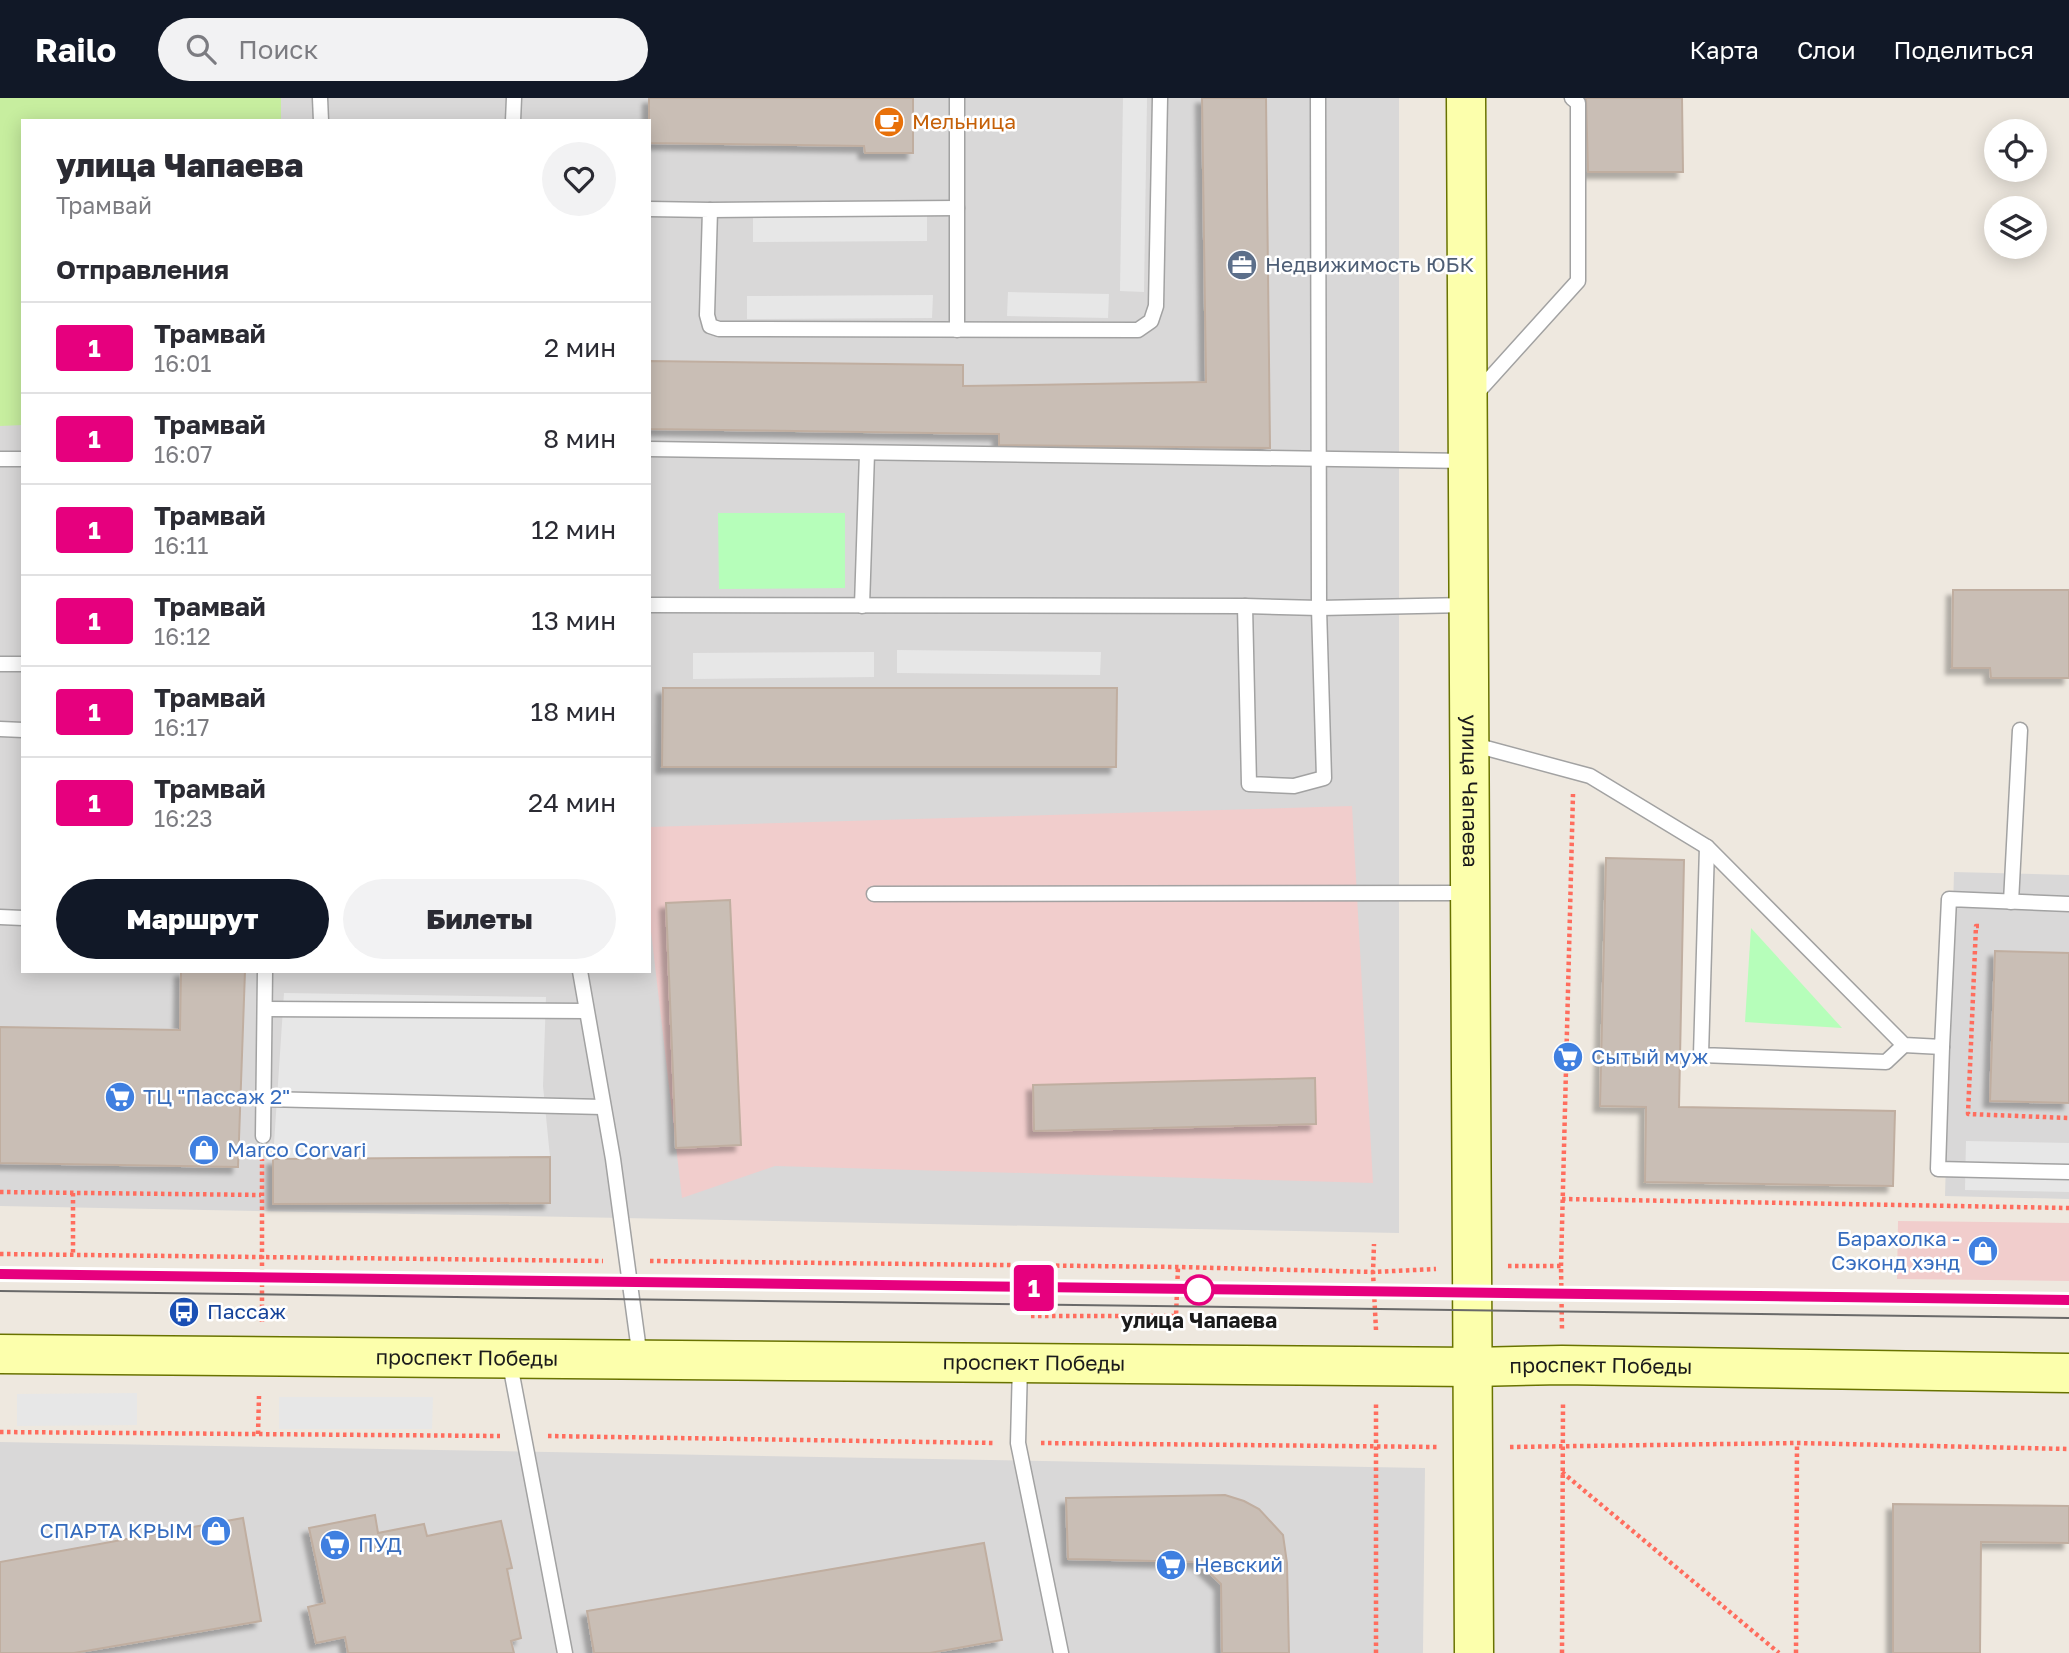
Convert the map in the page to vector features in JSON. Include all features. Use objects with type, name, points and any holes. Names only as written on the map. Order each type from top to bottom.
[{"type":"main road","name":"улица Чапаева","points":[[1466,98],[1474,1653]]},
{"type":"main road","name":"проспект Победы","points":[[0,1354],[1473,1367],[1562,1365],[2069,1373]]},
{"type":"lane","points":[[320,98],[321,119]]},
{"type":"lane","points":[[513,119],[514,98]]},
{"type":"lane","points":[[957,98],[957,330]]},
{"type":"lane","points":[[709,209],[707,315],[710,326],[719,329],[1138,330],[1151,321],[1156,306],[1160,98]]},
{"type":"lane","points":[[1245,606],[1249,784],[1294,786],[1324,778],[1319,608],[1321,459],[1318,98]]},
{"type":"lane","points":[[1468,403],[1578,281],[1578,103],[1572,98]]},
{"type":"lane","points":[[651,209],[957,208]]},
{"type":"lane","points":[[651,449],[1468,461]]},
{"type":"lane","points":[[862,606],[867,453]]},
{"type":"lane","points":[[0,459],[21,459]]},
{"type":"lane","points":[[651,605],[1319,608],[1468,605]]},
{"type":"lane","points":[[0,664],[21,664]]},
{"type":"lane","points":[[0,729],[21,730]]},
{"type":"lane","points":[[2011,902],[2020,730]]},
{"type":"lane","points":[[1470,744],[1590,776],[1707,847],[1903,1045],[1942,1047]]},
{"type":"lane","points":[[1707,847],[1701,1055],[1886,1062],[1903,1045]]},
{"type":"lane","points":[[874,894],[1470,893]]},
{"type":"lane","points":[[2069,904],[1949,899],[1938,1169],[2069,1172]]},
{"type":"lane","points":[[0,917],[21,918]]},
{"type":"lane","points":[[263,1136],[265,973]]},
{"type":"lane","points":[[580,973],[613,1159],[640,1359]]},
{"type":"lane","points":[[266,1009],[586,1011]]},
{"type":"lane","points":[[264,1099],[603,1107]]},
{"type":"lane","points":[[509,1358],[565,1653]]},
{"type":"lane","points":[[1020,1363],[1018,1443],[1061,1653]]},
{"type":"path","points":[[1562,1653],[1561,1266],[1574,772]]},
{"type":"path","points":[[1989,926],[1976,926],[1968,1114],[2069,1118]]},
{"type":"path","points":[[261,1187],[262,1323]]},
{"type":"path","points":[[0,1192],[261,1195]]},
{"type":"path","points":[[72,1193],[73,1255]]},
{"type":"path","points":[[1562,1199],[2069,1208]]},
{"type":"path","points":[[1373,1272],[1374,1244]]},
{"type":"path","points":[[0,1254],[1178,1267],[1373,1272],[1561,1266]]},
{"type":"path","points":[[1031,1316],[1176,1316],[1178,1267]]},
{"type":"path","points":[[258,1434],[259,1396]]},
{"type":"path","points":[[1796,1653],[1797,1443]]},
{"type":"path","points":[[1376,1446],[1376,1653]]},
{"type":"path","points":[[1562,1472],[1779,1653]]},
{"type":"shaded area","points":[[0,98],[1399,98],[1399,1233],[0,1206]]},
{"type":"shaded area","points":[[1123,98],[1147,98],[1144,292],[1120,291]]},
{"type":"shaded area","points":[[927,215],[927,241],[753,242],[753,216]]},
{"type":"shaded area","points":[[1008,292],[1109,294],[1108,318],[1007,316]]},
{"type":"shaded area","points":[[933,295],[932,318],[747,319],[747,296]]},
{"type":"shaded area","points":[[897,650],[1101,652],[1100,675],[897,673]]},
{"type":"shaded area","points":[[874,652],[874,677],[693,679],[693,653]]},
{"type":"shaded area","points":[[1352,806],[1373,1183],[775,1166],[682,1198],[651,931],[651,827]]},
{"type":"shaded area","points":[[1954,872],[2069,875],[2069,1199],[1945,1196]]},
{"type":"shaded area","points":[[284,993],[546,997],[543,1086],[550,1157],[273,1159]]},
{"type":"shaded area","points":[[1966,1141],[2069,1143],[2069,1192],[1965,1190]]},
{"type":"shaded area","name":"Барахолка - Сэконд хэнд","points":[[1898,1221],[2069,1223],[2069,1281],[1897,1279]]},
{"type":"shaded area","points":[[137,1393],[137,1425],[17,1426],[17,1394]]},
{"type":"shaded area","points":[[279,1397],[433,1397],[432,1429],[279,1429]]},
{"type":"shaded area","points":[[0,1442],[1425,1468],[1423,1653],[0,1653]]},
{"type":"green space","points":[[0,98],[281,98],[281,119],[21,119],[21,425],[0,426]]},
{"type":"green space","points":[[718,513],[845,513],[845,588],[719,589]]},
{"type":"green space","points":[[1751,928],[1842,1028],[1745,1022]]},
{"type":"building","points":[[649,98],[913,98],[913,153],[865,153],[864,146],[651,143]]},
{"type":"building","points":[[1202,98],[1266,98],[1270,448],[999,445],[999,434],[651,429],[651,361],[963,365],[963,386],[1206,382]]},
{"type":"building","points":[[1586,98],[1682,98],[1683,172],[1588,172]]},
{"type":"building","points":[[1953,590],[2069,590],[2069,678],[1991,678],[1990,668],[1952,668]]},
{"type":"building","points":[[663,688],[1117,688],[1116,767],[662,767]]},
{"type":"building","points":[[1606,858],[1684,860],[1679,1107],[1895,1111],[1893,1186],[1645,1182],[1646,1107],[1600,1106]]},
{"type":"building","points":[[730,900],[741,1145],[676,1148],[666,903]]},
{"type":"building","points":[[1995,951],[2069,953],[2069,1103],[1990,1101]]},
{"type":"building","name":"ТЦ \"Пассаж 2\"","points":[[181,973],[245,973],[238,1167],[0,1163],[0,1027],[180,1030]]},
{"type":"building","points":[[1315,1078],[1316,1124],[1034,1131],[1033,1085]]},
{"type":"building","points":[[550,1157],[550,1203],[273,1204],[273,1159]]},
{"type":"building","points":[[1225,1495],[1259,1509],[1283,1535],[1287,1563],[1289,1653],[1222,1653],[1221,1584],[1198,1562],[1068,1559],[1066,1498]]},
{"type":"building","points":[[1893,1504],[2069,1506],[2069,1543],[1981,1542],[1980,1653],[1893,1653]]},
{"type":"building","points":[[375,1515],[378,1533],[424,1524],[427,1536],[501,1521],[512,1568],[507,1569],[521,1638],[511,1641],[514,1653],[348,1653],[345,1637],[316,1643],[308,1607],[325,1603],[309,1528]]},
{"type":"building","points":[[243,1518],[261,1621],[74,1653],[0,1653],[0,1562]]},
{"type":"building","points":[[984,1543],[1002,1640],[930,1653],[594,1653],[587,1611]]},
{"type":"tram line","points":[[0,1274],[2069,1300]]},
{"type":"tram line","name":"1","points":[[0,1274],[2069,1300]]},
{"type":"tram line","points":[[0,1291],[2069,1318]]},
{"type":"place","name":"Мельница","points":[[889,122]]},
{"type":"place","name":"Недвижимость ЮБК","points":[[1242,265]]},
{"type":"place","name":"Сытый муж","points":[[1568,1057]]},
{"type":"place","name":"ТЦ \"Пассаж 2\"","points":[[120,1097]]},
{"type":"place","name":"Marco Corvari","points":[[204,1150]]},
{"type":"place","name":"Барахолка - Сэконд хэнд","points":[[1983,1251]]},
{"type":"place","name":"улица Чапаева","points":[[1199,1290]]},
{"type":"place","name":"Пассаж","points":[[184,1312]]},
{"type":"place","name":"СПАРТА КРЫМ","points":[[216,1531]]},
{"type":"place","name":"ПУД","points":[[335,1545]]},
{"type":"place","name":"Невский","points":[[1171,1565]]}]
